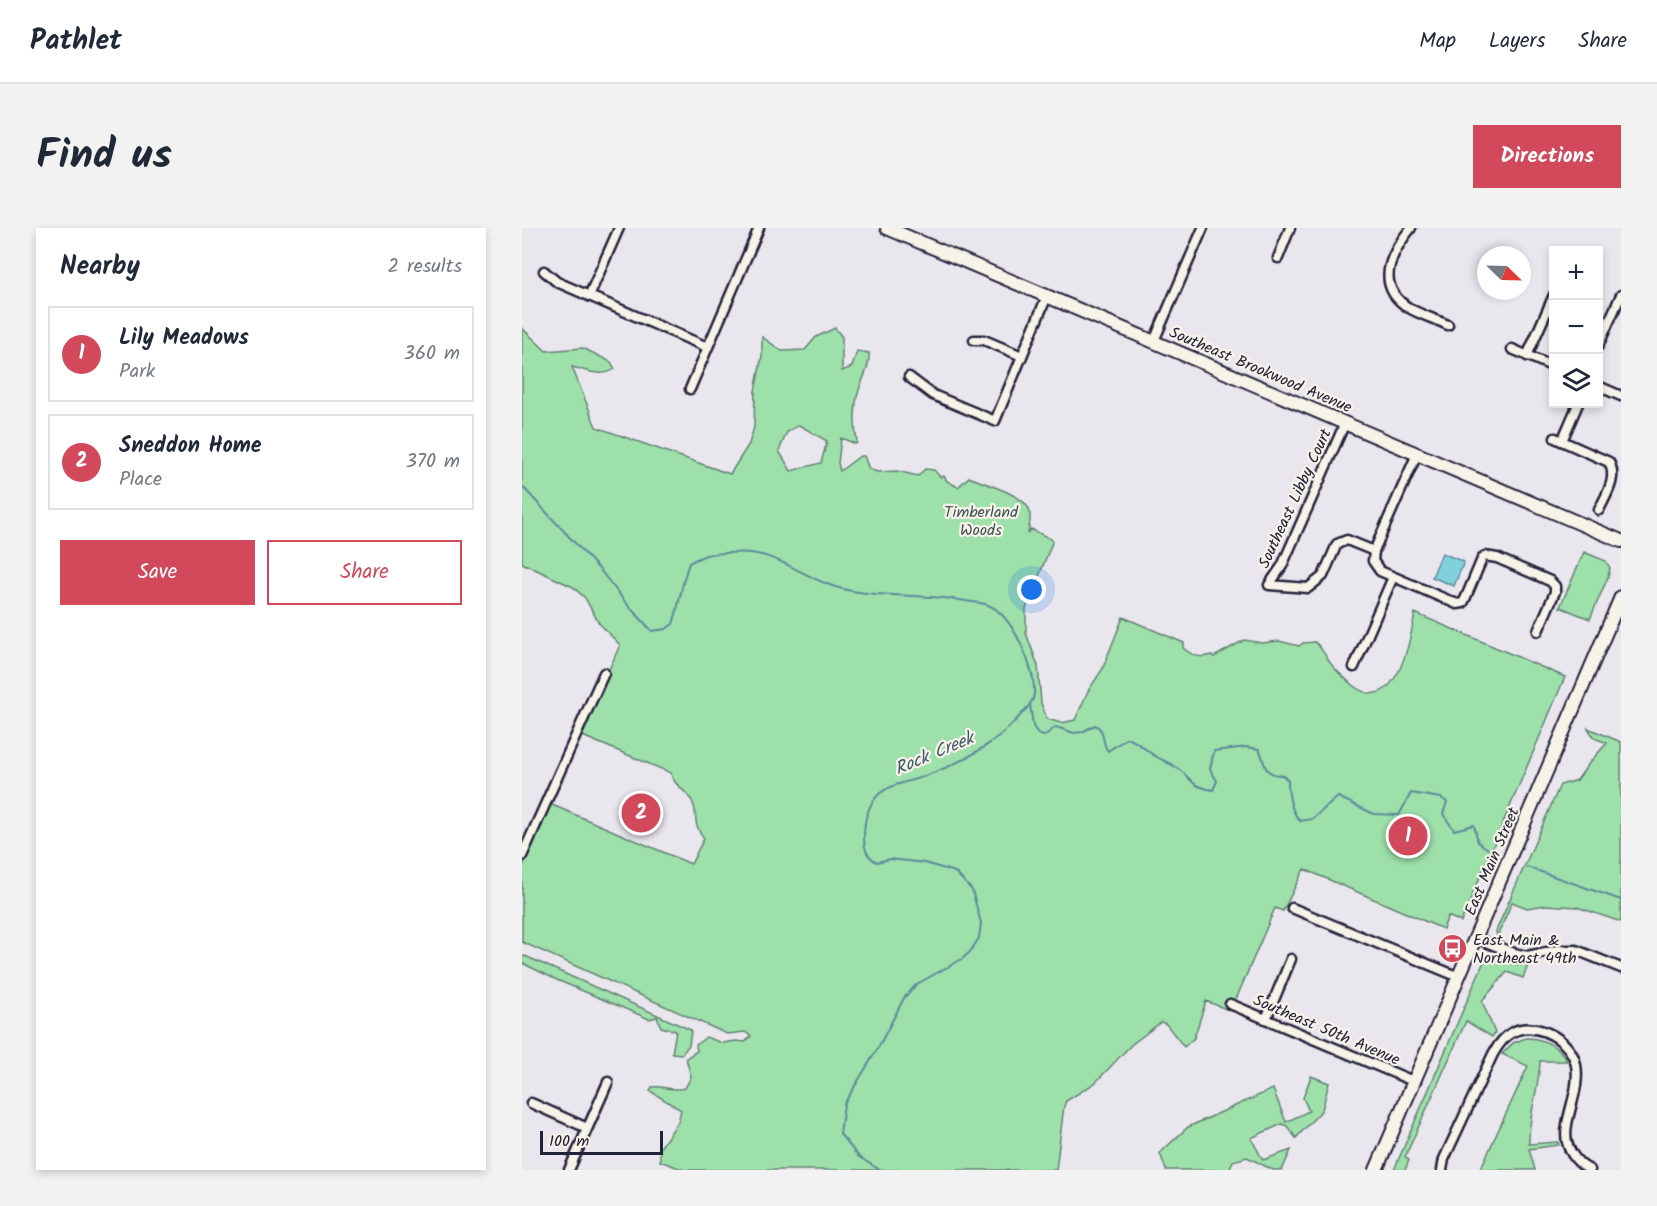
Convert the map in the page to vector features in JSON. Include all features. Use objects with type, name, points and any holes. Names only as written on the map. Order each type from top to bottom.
[{"type":"main road","name":"Southeast Brookwood Avenue","points":[[887,228],[1621,541]]},
{"type":"main road","name":"East Main Street","points":[[1376,1170],[1621,597]]},
{"type":"street","points":[[589,296],[618,228]]},
{"type":"street","points":[[690,389],[759,228]]},
{"type":"street","points":[[1154,341],[1203,228]]},
{"type":"street","points":[[1278,258],[1290,228]]},
{"type":"street","points":[[1411,228],[1397,246],[1390,263],[1388,275],[1391,287],[1397,298],[1411,309],[1448,325]]},
{"type":"street","points":[[544,271],[557,282],[707,347]]},
{"type":"street","points":[[1603,337],[1621,295]]},
{"type":"street","points":[[909,377],[933,395],[994,421],[1047,296]]},
{"type":"street","points":[[1527,356],[1552,300]]},
{"type":"street","points":[[974,340],[984,340],[1022,356]]},
{"type":"street","points":[[1512,349],[1549,365]]},
{"type":"street","points":[[1603,388],[1621,396]]},
{"type":"street","points":[[1576,408],[1559,440],[1609,462],[1613,469],[1613,479],[1599,510]]},
{"type":"street","name":"Southeast Libby Court","points":[[1345,423],[1282,566],[1269,585],[1308,588],[1323,576],[1335,547],[1347,540],[1374,551]]},
{"type":"street","points":[[1417,454],[1374,551],[1373,561],[1380,571],[1457,603],[1463,603],[1482,559],[1490,555],[1550,581],[1555,586],[1555,592],[1538,631]]},
{"type":"street","points":[[1354,667],[1393,577]]},
{"type":"street","points":[[522,856],[604,673]]},
{"type":"street","points":[[1292,908],[1459,977]]},
{"type":"street","points":[[1475,938],[1527,956],[1558,950],[1576,950],[1621,968]]},
{"type":"street","points":[[1266,1019],[1291,959]]},
{"type":"street","name":"Southeast 50th Avenue","points":[[1230,1004],[1413,1081]]},
{"type":"street","points":[[1442,1170],[1444,1160],[1492,1054],[1501,1041],[1515,1031],[1530,1028],[1561,1040],[1573,1054],[1577,1086],[1568,1122],[1567,1143],[1573,1157],[1590,1170]]},
{"type":"street","points":[[569,1170],[609,1082]]},
{"type":"street","points":[[531,1103],[587,1128]]},
{"type":"green space","name":"Timberland Woods","points":[[522,328],[546,351],[583,348],[611,362],[615,369],[605,373],[572,367],[596,427],[730,474],[749,444],[754,427],[755,391],[762,356],[762,337],[782,351],[805,350],[816,337],[835,328],[842,337],[842,371],[852,367],[857,351],[869,353],[856,402],[857,442],[856,444],[841,438],[838,463],[840,471],[860,456],[864,456],[869,469],[877,472],[897,471],[918,476],[925,469],[934,470],[940,477],[944,476],[947,481],[958,487],[969,477],[1019,499],[1030,512],[1028,533],[1031,529],[1053,540],[1026,609],[1026,633],[1038,666],[1041,703],[1047,719],[1061,723],[1075,720],[1088,691],[1102,670],[1123,617],[1184,643],[1183,648],[1200,656],[1214,657],[1244,640],[1262,643],[1279,641],[1299,646],[1303,643],[1315,642],[1338,672],[1351,684],[1366,693],[1379,692],[1389,685],[1398,673],[1409,642],[1415,613],[1565,677],[1461,922],[1448,916],[1443,929],[1304,869],[1283,911],[1275,908],[1231,1011],[1206,1001],[1194,1038],[1184,1047],[1166,1024],[1161,1022],[1131,1045],[1095,1083],[1066,1101],[1056,1170],[684,1170],[660,1161],[660,1148],[678,1122],[681,1110],[650,1091],[652,1087],[685,1088],[691,1077],[686,1058],[697,1051],[696,1045],[706,1037],[722,1043],[745,1042],[751,1036],[745,1032],[727,1034],[522,942],[522,868],[550,804],[691,864],[704,838],[696,823],[692,801],[674,781],[671,773],[580,735],[620,645],[599,623],[585,598],[573,587],[522,563]],"holes":[[[799,425],[827,441],[821,463],[791,471],[779,451],[787,432]]]},
{"type":"green space","points":[[1584,552],[1606,561],[1610,568],[1590,619],[1560,607]]},
{"type":"green space","points":[[1588,728],[1621,742],[1621,922],[1577,907],[1546,905],[1527,908],[1512,902],[1497,937],[1496,931],[1560,785],[1577,780],[1607,743],[1594,738]]},
{"type":"green space","points":[[1490,955],[1512,964],[1528,965],[1523,978],[1507,972],[1482,1001],[1495,1033],[1492,1037],[1466,1021],[1405,1157],[1409,1160],[1405,1170],[1394,1170],[1485,959]]},
{"type":"green space","points":[[525,956],[691,1030],[689,1045],[682,1054],[672,1053],[676,1031],[661,1027],[657,1017],[649,1019],[557,980],[522,963],[522,957]]},
{"type":"green space","points":[[1526,1038],[1538,1039],[1550,1044],[1560,1051],[1567,1061],[1540,1061],[1529,1134],[1529,1144],[1558,1142],[1559,1145],[1529,1149],[1535,1170],[1480,1170],[1528,1066],[1502,1054],[1513,1043]]},
{"type":"green space","points":[[1311,1076],[1329,1083],[1322,1110],[1296,1138],[1287,1126],[1282,1124],[1251,1138],[1263,1160],[1291,1150],[1282,1170],[1273,1170],[1247,1157],[1233,1161],[1229,1170],[1166,1170],[1160,1153],[1188,1127],[1273,1089],[1286,1122],[1309,1111],[1303,1098]]},
{"type":"water","points":[[1442,553],[1464,562],[1454,586],[1432,577]]},
{"type":"waterway","name":"Rock Creek","points":[[522,486],[600,570],[652,631],[666,629],[673,624],[689,563],[709,554],[747,553],[774,559],[839,588],[886,595],[934,597],[985,604],[997,610],[1006,619],[1021,644],[1034,683],[1033,698],[1025,711],[997,738],[962,760],[884,790],[872,803],[866,819],[864,844],[870,857],[877,862],[890,859],[925,863],[955,872],[972,890],[981,923],[979,938],[970,952],[962,959],[917,984],[904,998],[878,1048],[844,1104],[840,1134],[859,1157],[880,1170]]},
{"type":"waterway","points":[[1030,704],[1033,726],[1038,734],[1044,736],[1056,727],[1074,733],[1082,732],[1095,725],[1101,730],[1108,751],[1127,738],[1183,772],[1195,784],[1213,790],[1217,781],[1210,769],[1214,751],[1247,747],[1259,749],[1267,770],[1282,775],[1288,780],[1291,802],[1300,821],[1312,819],[1338,797],[1374,814],[1399,815],[1411,793],[1441,798],[1447,802],[1443,814],[1454,830],[1474,825],[1478,842],[1488,849]]},
{"type":"waterway","points":[[1527,867],[1621,900]]},
{"type":"place","name":"Sneddon Home","points":[[641,813]]},
{"type":"place","name":"Lily Meadows","points":[[1408,836]]},
{"type":"place","name":"East Main & Northeast 49th","points":[[1452,948]]}]
